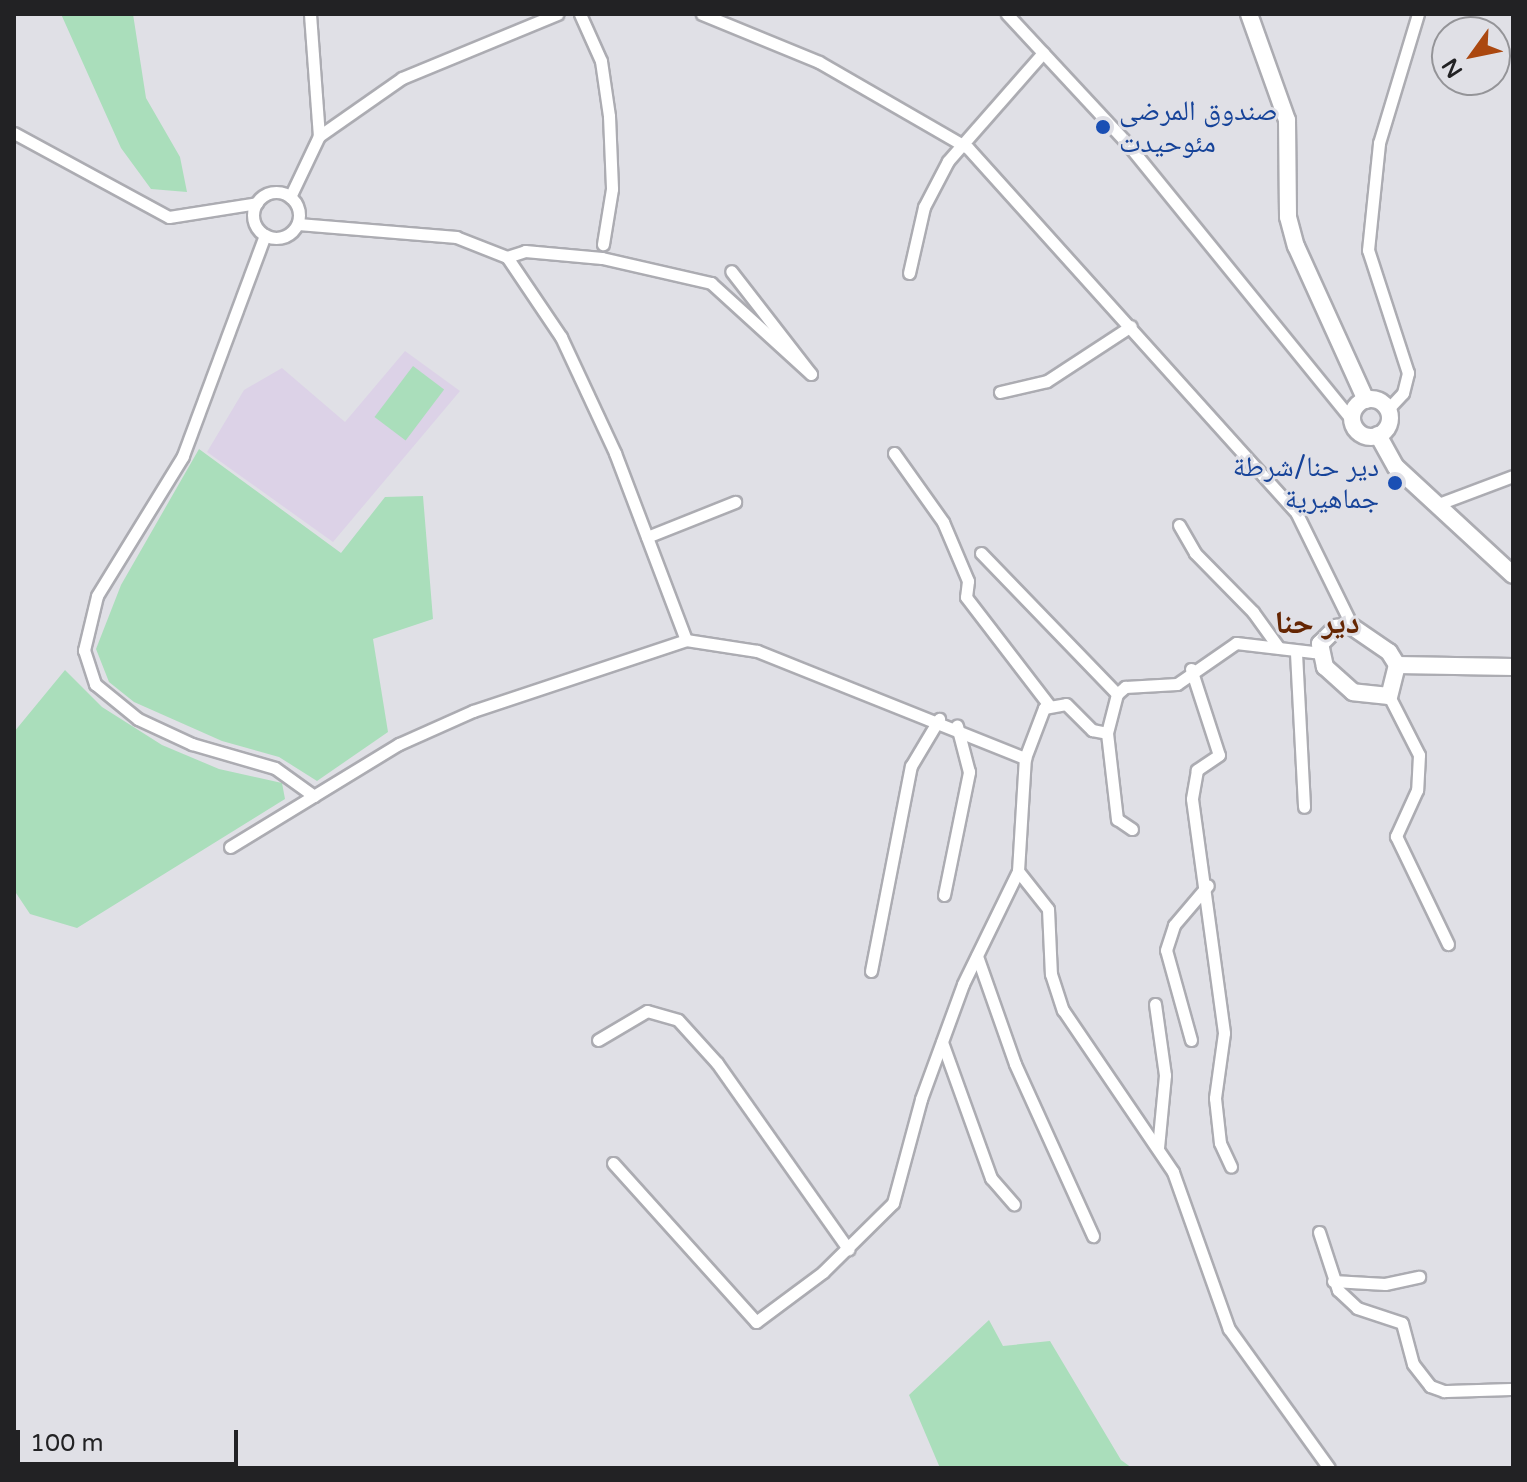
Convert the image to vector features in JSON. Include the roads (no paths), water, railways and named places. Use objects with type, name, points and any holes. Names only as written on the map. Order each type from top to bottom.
[{"type":"street","points":[[310,14],[319,136]]},
{"type":"street","points":[[290,197],[319,136],[402,78],[557,14]]},
{"type":"street","points":[[580,14],[601,61],[609,116],[612,189],[603,244]]},
{"type":"street","points":[[702,14],[819,62],[962,144],[1131,326],[1297,514],[1353,628],[1389,652],[1397,665],[1389,696],[1419,755],[1417,790],[1396,836],[1448,944]]},
{"type":"street","points":[[1007,14],[1126,142],[1363,434],[1378,435],[1388,426],[1388,409],[1403,393],[1408,373],[1368,250],[1379,143],[1418,14]]},
{"type":"street","points":[[1249,14],[1287,120],[1288,217],[1296,246],[1366,400],[1388,409]]},
{"type":"street","points":[[909,273],[924,207],[962,144],[1043,53]]},
{"type":"street","points":[[14,133],[169,217],[257,203],[269,193],[290,197],[299,209],[298,224],[287,235],[265,235]]},
{"type":"street","points":[[257,203],[255,223],[265,235]]},
{"type":"street","points":[[298,224],[456,237],[507,257],[561,337],[647,537],[686,640]]},
{"type":"street","points":[[265,235],[183,456],[97,596],[87,617],[84,650],[95,684],[138,719],[226,757],[275,768],[314,796]]},
{"type":"street","points":[[507,257],[525,251],[602,258],[711,283],[811,374],[731,271]]},
{"type":"street","points":[[1000,392],[1047,381],[1131,326]]},
{"type":"street","points":[[1354,423],[1356,407],[1366,400]]},
{"type":"street","points":[[1378,435],[1385,455],[1513,575]]},
{"type":"street","points":[[894,453],[943,522],[968,581],[966,597],[1049,705]]},
{"type":"street","points":[[1436,505],[1513,476]]},
{"type":"street","points":[[647,537],[735,502]]},
{"type":"street","points":[[1179,525],[1195,553],[1253,612],[1279,648]]},
{"type":"street","points":[[981,553],[1117,694]]},
{"type":"street","points":[[1353,628],[1327,634],[1321,653],[1336,680],[1353,692],[1389,696]]},
{"type":"street","points":[[230,847],[399,744],[473,711],[686,640],[757,651],[957,726],[1025,758]]},
{"type":"street","points":[[1132,829],[1117,819],[1107,733],[1117,694],[1132,685],[1151,690],[1177,684],[1191,669],[1236,643],[1296,653],[1321,653]]},
{"type":"street","points":[[1296,653],[1304,807]]},
{"type":"street","points":[[1397,665],[1513,667]]},
{"type":"street","points":[[1191,669],[1219,755],[1197,770],[1192,781],[1208,885],[1224,1033],[1215,1098],[1220,1143],[1231,1167]]},
{"type":"street","points":[[1049,705],[1066,704],[1092,730],[1107,733]]},
{"type":"street","points":[[613,1163],[756,1322],[848,1249],[893,1203],[942,1042],[977,956],[1018,871],[1025,758],[1049,705]]},
{"type":"street","points":[[871,971],[911,766],[939,719]]},
{"type":"street","points":[[944,895],[969,772],[957,726]]},
{"type":"street","points":[[1018,871],[1048,909],[1051,974],[1063,1010],[1158,1148],[1188,1202],[1229,1329],[1329,1468]]},
{"type":"street","points":[[1191,1040],[1166,950],[1174,925],[1208,885]]},
{"type":"street","points":[[977,956],[1015,1064],[1093,1236]]},
{"type":"street","points":[[1155,1004],[1165,1075],[1158,1148]]},
{"type":"street","points":[[598,1040],[647,1011],[678,1020],[717,1063],[848,1249]]},
{"type":"street","points":[[942,1042],[991,1178],[1014,1204]]},
{"type":"street","points":[[1319,1232],[1333,1281],[1357,1308],[1402,1323],[1413,1364],[1430,1386],[1513,1389]]},
{"type":"street","points":[[1333,1281],[1385,1284],[1419,1277]]},
{"type":"place","name":"صندوق المرضى مئوحيدت","points":[[1103,127]]},
{"type":"place","name":"دير حنا/شرطة جماهيرية","points":[[1395,483]]},
{"type":"district","name":"دير حنا","points":[[1317,623]]}]
